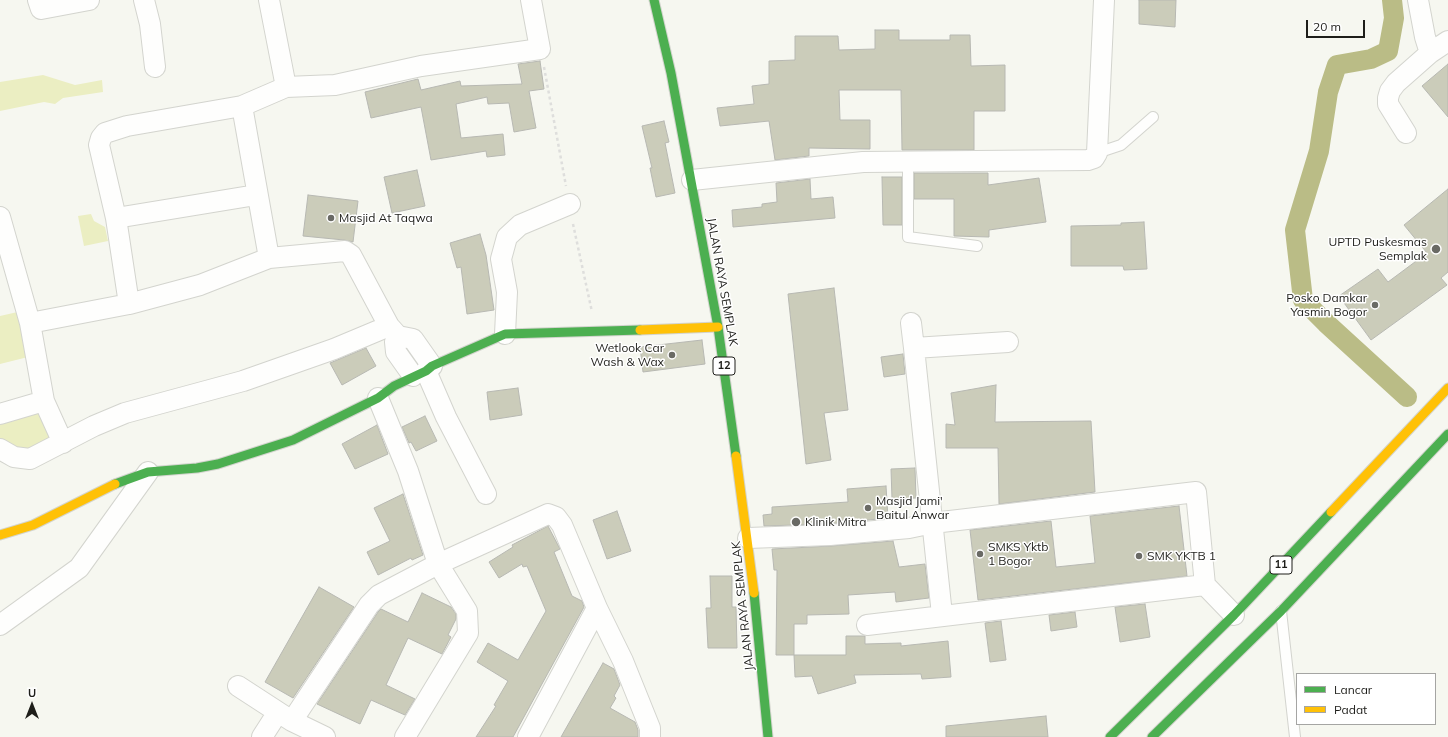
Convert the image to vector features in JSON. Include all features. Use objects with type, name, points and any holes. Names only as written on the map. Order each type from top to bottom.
[{"type":"main road","name":"JALAN RAYA SEMPLAK","points":[[654,0],[671,73],[692,180],[718,327],[748,538],[768,737]]},
{"type":"main road","points":[[0,535],[33,525],[111,486],[148,472],[197,468],[218,464],[293,440],[378,398],[394,386],[424,371],[505,334],[606,332],[718,327]]},
{"type":"main road","name":"11","points":[[1110,737],[1234,615],[1448,388]]},
{"type":"main road","name":"11","points":[[1152,737],[1281,611],[1448,434]]},
{"type":"street","points":[[38,0],[41,9],[88,0]]},
{"type":"street","points":[[144,0],[150,24],[155,67]]},
{"type":"street","points":[[269,0],[286,87]]},
{"type":"street","points":[[129,304],[116,218],[99,145],[100,138],[105,133],[127,126],[242,106],[286,87],[335,85],[421,66],[540,49],[531,0]]},
{"type":"street","points":[[692,180],[863,162],[1088,160],[1094,158],[1097,153],[1104,0]]},
{"type":"street","points":[[1418,0],[1425,37],[1430,53]]},
{"type":"street","points":[[1406,133],[1388,104],[1390,91],[1396,83],[1430,53],[1448,41]]},
{"type":"street","points":[[242,106],[256,195],[269,258]]},
{"type":"street","points":[[116,218],[256,195]]},
{"type":"street","points":[[505,334],[507,292],[501,259],[507,237],[520,225],[570,204]]},
{"type":"street","points":[[0,217],[30,323],[44,401],[63,443]]},
{"type":"street","points":[[30,323],[129,304],[200,284],[269,258],[345,251],[351,255],[394,331],[396,352],[424,371],[486,494]]},
{"type":"street","points":[[911,323],[942,615]]},
{"type":"street","points":[[0,449],[14,457],[30,459],[94,426],[125,413],[243,381],[334,349],[394,331]]},
{"type":"street","points":[[914,348],[1008,342]]},
{"type":"street","points":[[378,398],[408,471],[438,564],[467,611],[468,633],[405,737]]},
{"type":"street","points":[[0,414],[44,401]]},
{"type":"street","points":[[0,625],[79,568],[148,472]]},
{"type":"street","points":[[748,538],[859,533],[910,528],[1196,492],[1205,585],[1234,615]]},
{"type":"street","points":[[262,737],[285,717],[369,605],[379,595],[438,564],[548,514],[556,517],[562,525],[597,608],[623,661],[650,728],[650,737]]},
{"type":"street","points":[[867,624],[1205,585]]},
{"type":"street","points":[[528,737],[597,608]]},
{"type":"street","points":[[238,686],[285,717],[325,737]]},
{"type":"lane","points":[[1097,153],[1121,145],[1153,117]]},
{"type":"lane","points":[[908,161],[908,237],[977,246]]},
{"type":"lane","points":[[1281,611],[1295,737]]},
{"type":"green space","points":[[43,75],[75,85],[102,80],[103,92],[63,98],[55,104],[44,102],[0,111],[0,82]]},
{"type":"green space","points":[[91,214],[94,221],[105,227],[108,241],[84,246],[78,216]]},
{"type":"green space","points":[[22,311],[32,356],[0,364],[0,316]]},
{"type":"green space","points":[[39,410],[49,428],[48,441],[22,452],[0,438],[0,421]]},
{"type":"building","points":[[1139,0],[1176,0],[1175,27],[1139,24]]},
{"type":"building","points":[[875,30],[899,30],[899,40],[950,40],[950,35],[970,35],[971,66],[1005,65],[1005,111],[974,111],[974,150],[902,150],[901,90],[839,90],[840,120],[870,120],[870,149],[809,148],[809,156],[775,160],[769,121],[720,126],[717,108],[754,104],[752,86],[769,84],[769,61],[795,60],[795,36],[838,36],[839,50],[875,49]]},
{"type":"building","points":[[540,61],[544,89],[529,91],[536,128],[514,132],[509,103],[488,104],[487,97],[456,104],[461,138],[503,134],[505,155],[487,157],[486,151],[431,160],[421,107],[371,118],[365,92],[418,79],[421,90],[460,81],[461,86],[522,84],[518,64]]},
{"type":"building","points":[[1448,64],[1448,117],[1422,86]]},
{"type":"building","points":[[664,121],[669,142],[665,143],[675,193],[656,197],[650,168],[652,168],[642,126]]},
{"type":"building","points":[[417,170],[425,206],[392,213],[384,177]]},
{"type":"building","points":[[914,173],[988,173],[988,185],[1039,178],[1046,222],[989,230],[989,237],[954,236],[954,199],[914,199]]},
{"type":"building","points":[[882,177],[902,177],[902,225],[883,225]]},
{"type":"building","points":[[810,179],[811,199],[833,197],[835,218],[733,227],[732,210],[762,207],[762,204],[777,202],[776,183]]},
{"type":"building","points":[[1448,189],[1448,272],[1441,278],[1447,285],[1371,340],[1339,296],[1378,269],[1388,282],[1427,253],[1404,225]]},
{"type":"building","name":"Masjid At Taqwa","points":[[308,195],[358,201],[353,242],[303,236]]},
{"type":"building","points":[[1144,222],[1147,269],[1124,270],[1123,266],[1071,266],[1071,226],[1121,225],[1121,223]]},
{"type":"building","points":[[480,234],[486,255],[494,310],[467,314],[461,267],[457,268],[450,243]]},
{"type":"building","points":[[834,288],[848,410],[824,413],[831,460],[806,464],[788,294]]},
{"type":"building","name":"Wetlook Car Wash & Wax","points":[[702,340],[705,364],[643,372],[640,347]]},
{"type":"building","points":[[366,348],[376,366],[342,385],[330,363]]},
{"type":"building","points":[[903,354],[905,374],[884,377],[881,357]]},
{"type":"building","points":[[996,385],[995,422],[1091,421],[1095,492],[999,504],[998,448],[946,448],[946,424],[955,425],[951,393]]},
{"type":"building","points":[[518,388],[522,415],[490,420],[487,392]]},
{"type":"building","points":[[425,416],[437,441],[416,451],[411,442],[409,443],[402,427]]},
{"type":"building","points":[[377,425],[388,454],[355,469],[342,444]]},
{"type":"building","points":[[915,468],[916,498],[892,499],[891,469]]},
{"type":"building","points":[[886,486],[888,518],[829,524],[764,526],[763,515],[772,514],[772,507],[848,502],[847,489]]},
{"type":"building","points":[[403,494],[423,555],[412,560],[411,558],[378,575],[367,552],[390,541],[374,508]]},
{"type":"building","name":"SMK YKTB 1","points":[[1179,506],[1187,576],[978,600],[970,530],[1051,521],[1056,567],[1095,563],[1090,516]]},
{"type":"building","points":[[617,511],[631,551],[607,559],[593,520]]},
{"type":"building","points":[[548,526],[560,549],[554,552],[572,596],[582,601],[584,607],[513,737],[476,737],[496,706],[494,705],[508,681],[477,662],[488,643],[518,660],[546,611],[527,566],[523,567],[522,564],[499,578],[489,562],[513,547],[512,545]]},
{"type":"building","points":[[893,541],[899,567],[925,564],[929,598],[896,602],[895,592],[848,595],[849,614],[807,615],[807,624],[794,624],[794,655],[776,655],[777,570],[774,570],[772,549]]},
{"type":"building","points":[[710,576],[732,576],[732,607],[736,607],[737,648],[708,648],[706,608],[711,608]]},
{"type":"building","points":[[319,587],[354,607],[293,698],[265,682]]},
{"type":"building","points":[[422,593],[451,607],[456,614],[456,619],[448,635],[451,637],[442,654],[408,638],[386,685],[415,699],[405,715],[371,700],[360,724],[317,704],[378,612],[381,609],[408,622]]},
{"type":"building","points":[[1145,604],[1150,637],[1120,642],[1115,607]]},
{"type":"building","points":[[1075,612],[1077,627],[1051,631],[1049,615]]},
{"type":"building","points":[[1001,621],[1006,660],[990,662],[985,623]]},
{"type":"building","points":[[846,636],[865,636],[865,644],[901,643],[901,646],[948,641],[951,677],[922,679],[921,674],[854,675],[856,683],[818,694],[812,676],[795,677],[794,655],[846,655]]},
{"type":"building","points":[[603,663],[614,669],[620,685],[614,696],[616,698],[610,708],[635,722],[638,730],[638,737],[561,737]]},
{"type":"building","points":[[1046,716],[1048,737],[946,737],[946,726]]},
{"type":"waterway","points":[[1392,0],[1394,18],[1388,51],[1371,59],[1337,65],[1328,92],[1319,151],[1295,230],[1303,300],[1407,397]]},
{"type":"traffic: fast","points":[[654,0],[671,73],[718,327],[736,456]]},
{"type":"traffic: fast","points":[[115,484],[148,472],[197,468],[218,464],[293,440],[378,398],[394,386],[426,371],[432,366],[505,334],[640,330]]},
{"type":"traffic: fast","points":[[1152,737],[1281,611],[1448,434]]},
{"type":"traffic: fast","points":[[1110,737],[1234,615],[1331,512]]},
{"type":"traffic: fast","points":[[754,593],[768,737]]},
{"type":"traffic: slow","points":[[640,330],[718,327]]},
{"type":"traffic: slow","points":[[1331,512],[1448,388]]},
{"type":"traffic: slow","points":[[736,456],[754,593]]},
{"type":"traffic: slow","points":[[0,535],[33,525],[115,484]]},
{"type":"place","name":"Masjid At Taqwa","points":[[331,218]]},
{"type":"place","name":"UPTD Puskesmas Semplak","points":[[1436,249]]},
{"type":"place","name":"Posko Damkar Yasmin Bogor","points":[[1375,305]]},
{"type":"place","name":"Wetlook Car Wash & Wax","points":[[672,355]]},
{"type":"place","name":"Masjid Jami' Baitul Anwar","points":[[868,508]]},
{"type":"place","name":"Klinik Mitra","points":[[796,522]]},
{"type":"place","name":"SMKS Yktb 1 Bogor","points":[[980,554]]},
{"type":"place","name":"SMK YKTB 1","points":[[1139,556]]}]
